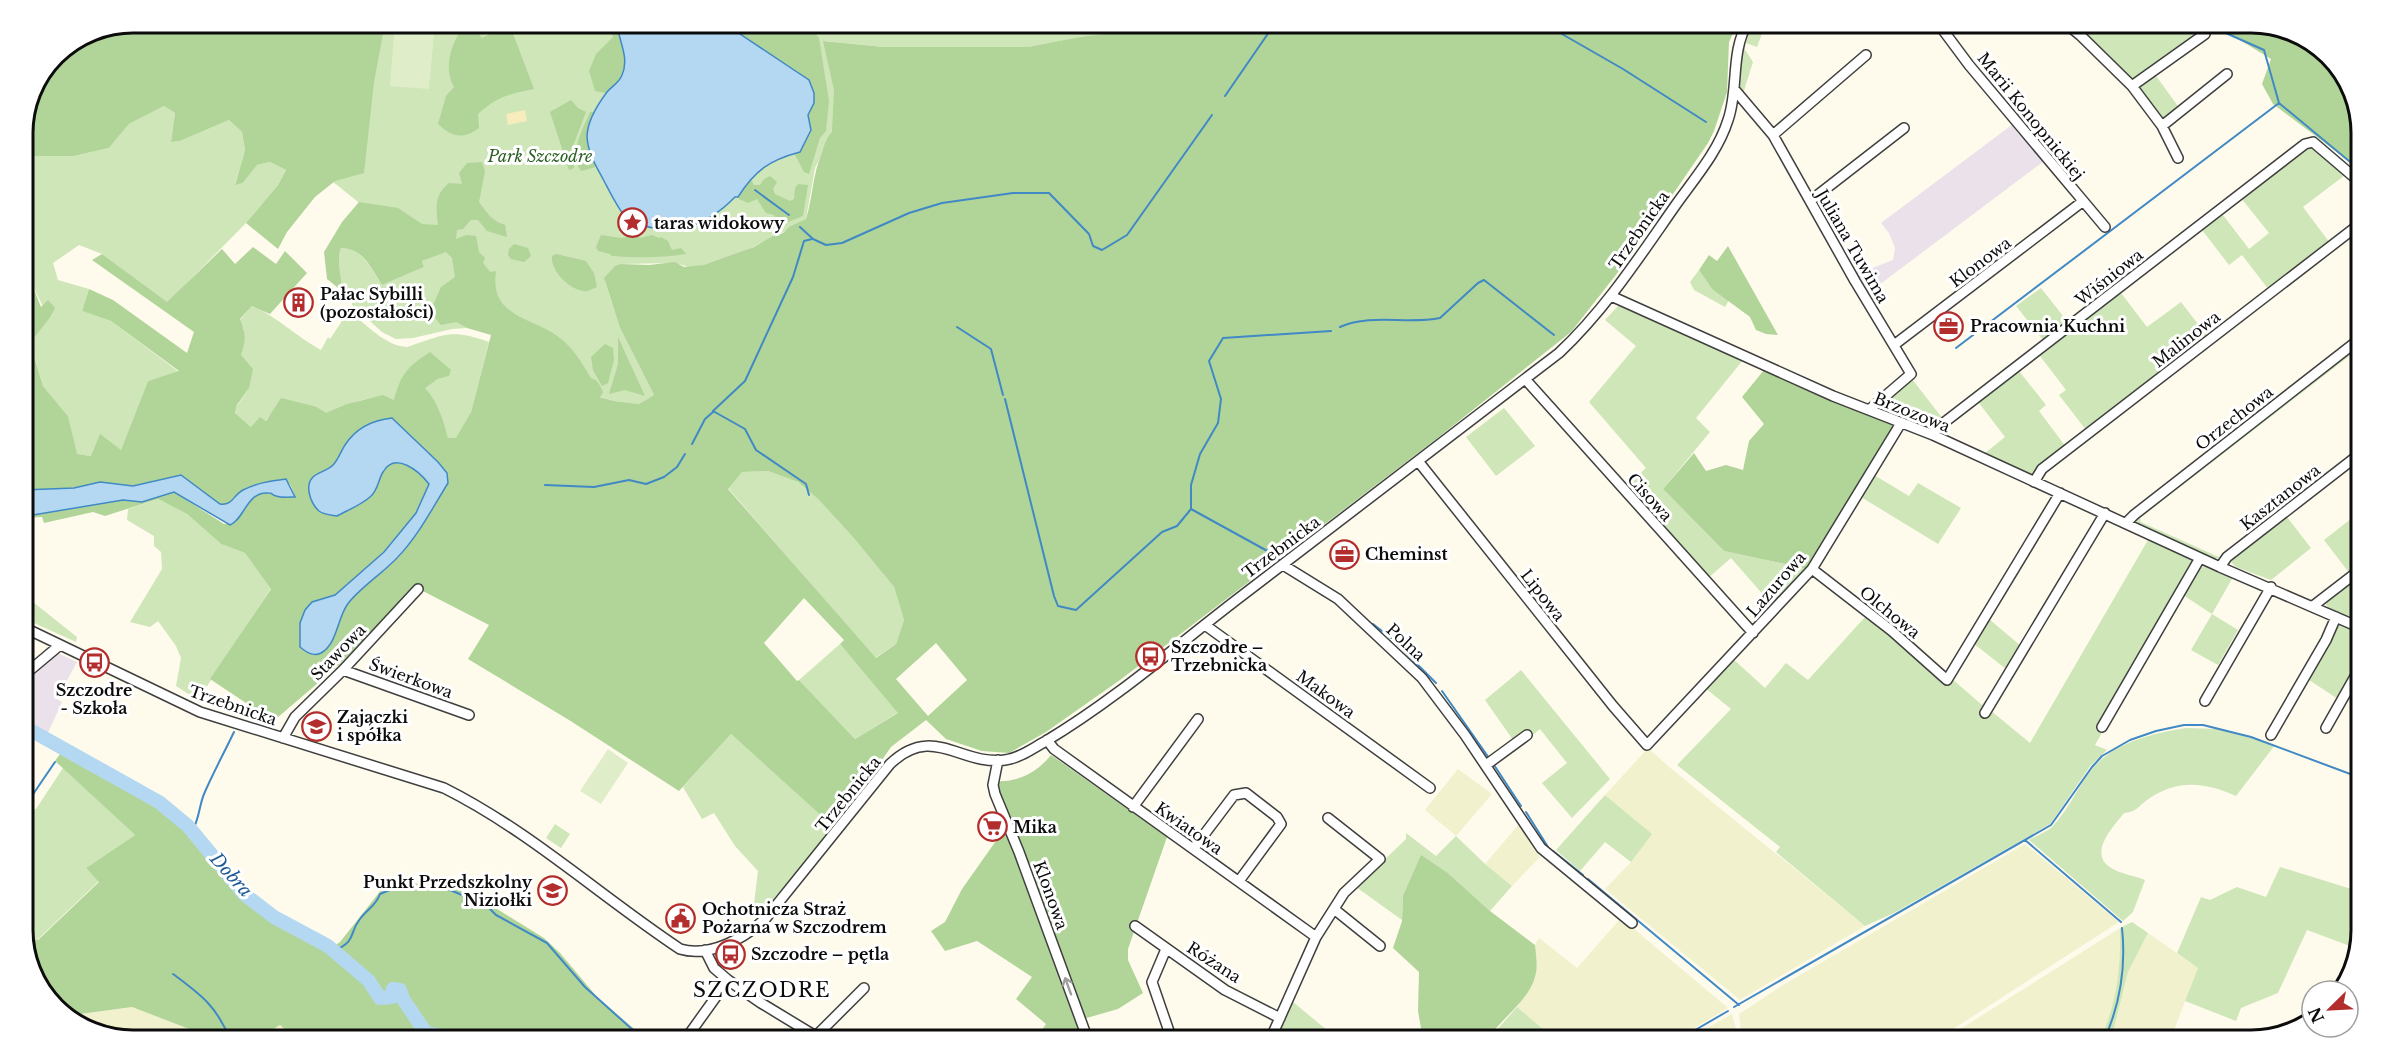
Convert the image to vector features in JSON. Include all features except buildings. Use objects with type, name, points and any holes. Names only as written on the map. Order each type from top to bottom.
[{"type":"street","name":"Trzebnicka","points":[[33,632],[200,712],[419,779],[463,797],[558,859],[680,949],[705,950],[734,940],[754,929],[766,918],[890,764],[903,753],[928,745],[998,760],[1018,756],[1047,740],[1091,711],[1205,625],[1573,340],[1611,296],[1712,154],[1728,121],[1740,42],[1744,33]]},
{"type":"street","name":"Marii Konopnickiej","points":[[1946,33],[2082,202],[2105,227]]},
{"type":"street","points":[[2078,33],[2132,86],[2162,126],[2178,158]]},
{"type":"street","points":[[2132,86],[2205,34]]},
{"type":"street","points":[[1773,135],[1866,55]]},
{"type":"street","points":[[2162,126],[2228,75]]},
{"type":"street","name":"Juliana Tuwima","points":[[1734,90],[1773,135],[1855,281],[1911,374],[1869,410]]},
{"type":"street","points":[[1810,201],[1904,128]]},
{"type":"street","name":"Wiśniowa","points":[[1933,435],[1937,428],[2305,144],[2313,142],[2351,174]]},
{"type":"street","name":"Klonowa","points":[[1894,345],[2082,202]]},
{"type":"street","name":"Malinowa","points":[[2034,482],[2042,469],[2351,231]]},
{"type":"street","name":"Brzozowa","points":[[1611,296],[1869,410],[1933,435],[2200,558],[2351,624]]},
{"type":"street","name":"Orzechowa","points":[[2126,523],[2351,346]]},
{"type":"street","name":"Cisowa","points":[[1525,379],[1753,633]]},
{"type":"street","name":"Lazurowa","points":[[1647,745],[1812,569],[1901,423]]},
{"type":"street","name":"Lipowa","points":[[1418,461],[1613,706],[1647,745]]},
{"type":"street","name":"Kasztanowa","points":[[2220,567],[2228,557],[2351,461]]},
{"type":"street","name":"Olchowa","points":[[1812,569],[1892,631],[1947,680],[2060,493]]},
{"type":"street","points":[[1985,713],[2105,513]]},
{"type":"street","points":[[2102,727],[2200,558]]},
{"type":"street","name":"Polna","points":[[1283,565],[1338,599],[1410,666],[1434,691],[1541,848],[1632,923]]},
{"type":"street","points":[[2313,606],[2351,577]]},
{"type":"street","points":[[2205,701],[2271,587]]},
{"type":"street","name":"Stawowa","points":[[283,738],[296,717],[418,589]]},
{"type":"street","points":[[2271,735],[2326,640],[2336,617]]},
{"type":"street","name":"Makowa","points":[[1205,625],[1430,788]]},
{"type":"street","points":[[33,668],[60,645]]},
{"type":"street","name":"Świerkowa","points":[[343,670],[469,715]]},
{"type":"street","points":[[2326,728],[2351,684]]},
{"type":"street","points":[[1133,807],[1198,719]]},
{"type":"street","points":[[1486,765],[1527,735]]},
{"type":"street","name":"Kwiatowa","points":[[1047,740],[1054,749],[1316,938]]},
{"type":"street","name":"Klonowa","points":[[998,760],[993,785],[998,802],[1084,1030]]},
{"type":"street","points":[[1194,849],[1234,795],[1241,792],[1246,793],[1277,817],[1281,824],[1239,881]]},
{"type":"street","points":[[1275,1030],[1316,938],[1344,893],[1380,859],[1328,818]]},
{"type":"street","points":[[1334,909],[1380,946]]},
{"type":"street","name":"Różana","points":[[1135,926],[1225,990],[1280,1018]]},
{"type":"street","points":[[1166,949],[1152,981],[1168,1030]]},
{"type":"street","points":[[705,950],[714,968],[728,980],[805,1030]]},
{"type":"street","points":[[693,1030],[728,980]]},
{"type":"street","points":[[827,1030],[864,988]]},
{"type":"shaded area","points":[[2013,124],[2018,134],[2044,161],[1867,294],[1855,271],[1870,269],[1893,260],[1895,248],[1889,233],[1881,223]]},
{"type":"shaded area","points":[[55,652],[77,662],[57,699],[62,702],[47,735],[33,727],[33,671]]},
{"type":"green space","points":[[133,33],[383,33],[374,82],[364,173],[335,181],[315,197],[287,232],[278,249],[246,223],[278,185],[286,170],[270,162],[257,165],[243,183],[235,185],[245,150],[242,132],[229,120],[180,141],[171,142],[175,113],[164,106],[129,124],[109,148],[74,156],[34,156],[33,159],[33,126],[36,107],[43,89],[67,58],[83,46],[101,38]]},
{"type":"green space","name":"Park Szczodre","points":[[147,33],[1114,33],[1028,47],[884,47],[824,41],[839,90],[837,126],[815,168],[806,219],[767,240],[721,260],[695,267],[673,263],[621,264],[605,282],[620,328],[654,395],[639,404],[614,401],[595,395],[456,277],[456,322],[467,328],[396,339],[382,332],[352,305],[352,295],[349,290],[342,291],[339,264],[341,248],[349,249],[361,256],[382,285],[424,267],[422,261],[446,251],[412,245]]},
{"type":"green space","points":[[394,33],[434,33],[429,89],[390,86]]},
{"type":"green space","points":[[460,33],[478,33],[482,38],[492,33],[513,33],[534,89],[497,100],[478,114],[479,128],[468,134],[453,134],[438,124],[446,96],[454,87],[449,72],[452,48]]},
{"type":"green space","points":[[612,33],[618,33],[625,48],[623,70],[606,93],[595,91],[589,71],[596,54],[613,37]]},
{"type":"green space","points":[[739,33],[815,33],[819,38],[829,101],[826,131],[820,138],[809,174],[804,172],[794,153],[800,152],[806,138],[810,125],[808,115],[814,103],[799,72]]},
{"type":"green space","points":[[1112,33],[1733,33],[1729,42],[1727,92],[1708,143],[1630,257],[1571,332],[1435,440],[1120,680],[1046,732],[1009,753],[982,751],[946,739],[926,720],[891,747],[835,828],[731,734],[679,791],[569,720],[468,659],[489,625],[415,587],[339,665],[277,718],[259,722],[248,714],[252,707],[210,679],[271,589],[245,553],[221,544],[187,514],[158,499],[105,516],[93,512],[44,523],[42,517],[33,517],[33,515],[123,500],[142,502],[174,492],[224,524],[235,523],[254,497],[265,492],[295,496],[290,484],[240,492],[230,503],[220,504],[181,475],[133,486],[100,482],[74,488],[33,490],[33,353],[43,386],[68,416],[77,454],[91,456],[100,434],[121,450],[148,381],[179,371],[111,321],[82,311],[89,289],[113,300],[187,353],[194,332],[92,260],[102,254],[167,302],[222,249],[235,264],[253,247],[276,264],[285,251],[307,273],[270,314],[252,306],[240,319],[245,337],[241,355],[253,369],[249,388],[237,405],[235,413],[251,427],[260,417],[266,421],[281,398],[317,407],[326,413],[347,404],[383,395],[394,400],[406,372],[430,352],[451,370],[449,376],[438,379],[425,388],[440,411],[448,438],[456,438],[471,412],[491,335],[456,322],[441,325],[430,312],[441,287],[455,277],[452,258],[446,252],[422,261],[424,267],[382,285],[366,260],[356,252],[341,248],[339,264],[342,291],[327,279],[324,252],[342,222],[359,202],[398,208],[422,224],[438,225],[437,207],[441,192],[449,183],[462,184],[459,173],[467,163],[482,162],[485,171],[479,202],[493,219],[505,225],[507,237],[487,231],[478,220],[471,220],[463,229],[457,230],[456,239],[466,235],[476,236],[479,252],[485,258],[483,263],[490,272],[496,271],[499,298],[515,314],[565,342],[591,378],[600,385],[603,392],[600,397],[639,404],[654,395],[620,328],[604,278],[615,266],[621,264],[649,265],[675,262],[684,267],[704,265],[754,247],[806,219],[814,178],[826,142],[832,132],[834,90],[823,41],[884,47],[1028,47]],"holes":[[[392,418],[448,483],[404,551],[347,604],[329,644],[324,650],[308,653],[335,595],[384,552],[416,513],[429,483],[413,469],[400,463],[394,463],[383,472],[372,494],[359,505],[337,516],[314,505],[310,496],[310,483],[341,458],[362,429],[369,424]],[[768,471],[798,482],[818,499],[894,587],[904,620],[896,644],[876,658],[728,489],[742,472]],[[804,598],[844,640],[840,644],[898,713],[855,739],[799,680],[797,681],[764,643]],[[936,643],[967,680],[928,716],[896,679]]]},
{"type":"green space","points":[[1749,33],[1762,33],[1757,47],[1746,43]]},
{"type":"green space","points":[[2082,33],[2202,33],[2136,80],[2121,73]]},
{"type":"green space","points":[[2228,33],[2271,35],[2301,46],[2322,62],[2338,83],[2348,107],[2351,126],[2351,162],[2273,104],[2262,84],[2271,59]]},
{"type":"green space","points":[[1741,48],[1744,48],[1753,62],[1743,94],[1738,85]]},
{"type":"green space","points":[[2154,73],[2180,109],[2163,121],[2140,89],[2140,85]]},
{"type":"green space","points":[[571,100],[578,108],[586,112],[573,146],[574,168],[569,170],[550,112]]},
{"type":"green space","points":[[164,106],[175,113],[171,142],[180,141],[229,120],[242,132],[245,150],[235,184],[243,183],[257,165],[270,162],[286,170],[278,185],[246,223],[167,303],[102,254],[79,245],[53,263],[58,280],[89,289],[82,311],[111,321],[179,372],[148,381],[121,451],[91,456],[76,454],[68,416],[43,386],[33,352],[33,338],[49,319],[33,286],[33,156],[74,156],[109,148],[129,124]]},
{"type":"green space","points":[[590,112],[595,112],[589,124],[596,167],[581,171],[577,164],[576,149]]},
{"type":"green space","points":[[2308,147],[2316,150],[2345,175],[2303,207],[2330,243],[2269,290],[2242,255],[2229,265],[2202,230],[2223,215],[2249,249],[2269,233],[2241,198]]},
{"type":"green space","points":[[770,176],[777,182],[773,189],[775,194],[790,201],[794,199],[795,188],[798,184],[808,185],[803,216],[781,225],[774,215],[766,213],[757,199],[748,203],[739,199],[738,197],[750,178],[754,185],[760,185]]},
{"type":"green space","points":[[637,234],[640,238],[652,235],[661,237],[668,241],[672,250],[681,248],[686,254],[649,257],[612,256],[598,251],[596,247],[601,235],[622,238]]},
{"type":"green space","points":[[514,244],[528,248],[531,256],[524,262],[511,259],[508,255],[509,249]]},
{"type":"green space","points":[[1728,246],[1778,335],[1756,330],[1750,317],[1712,289],[1699,270],[1709,255],[1717,261]]},
{"type":"green space","points":[[556,254],[586,261],[594,273],[597,287],[582,291],[569,285],[558,274],[552,262],[552,256]]},
{"type":"green space","points":[[1699,270],[1712,289],[1729,300],[1725,307],[1694,290],[1690,282]]},
{"type":"green space","points":[[33,287],[41,307],[48,300],[55,308],[33,339]]},
{"type":"green space","points":[[2041,288],[2067,321],[2043,340],[2016,306]]},
{"type":"green space","points":[[2121,293],[2147,327],[2181,302],[2208,337],[2086,430],[2059,395],[2066,390],[2040,356]]},
{"type":"green space","points":[[1620,304],[1743,360],[1696,418],[1710,432],[1663,489],[1724,551],[1808,569],[1773,606],[1731,558],[1707,579],[1625,487],[1646,468],[1589,402],[1636,346],[1605,320]]},
{"type":"green space","points":[[252,306],[321,350],[328,337],[330,339],[344,318],[343,312],[349,311],[383,339],[399,346],[407,347],[439,336],[456,334],[489,342],[471,412],[457,438],[448,438],[439,411],[424,388],[448,376],[451,370],[394,400],[369,399],[326,414],[317,407],[277,407],[265,421],[251,427],[235,413],[249,388],[241,355],[244,329],[240,320]]},
{"type":"green space","points":[[618,337],[645,396],[625,390],[609,394],[618,364]]},
{"type":"green space","points":[[605,344],[613,348],[614,360],[608,383],[602,386],[593,370],[591,357]]},
{"type":"green space","points":[[2351,352],[2351,355],[2140,518],[2141,522],[2221,558],[2213,558],[2136,523],[2136,517]]},
{"type":"green space","points":[[1764,370],[1894,425],[1808,569],[1724,551],[1663,489],[1694,453],[1706,471],[1726,465],[1743,470],[1749,441],[1764,424],[1742,397]]},
{"type":"green space","points":[[2019,371],[2046,405],[2039,411],[2066,447],[2032,475],[1984,454],[2005,437],[1979,403]]},
{"type":"green space","points":[[1912,379],[1943,419],[1933,428],[1924,427],[1880,408],[1880,404]]},
{"type":"green space","points":[[1504,408],[1535,446],[1496,476],[1466,437]]},
{"type":"green space","points":[[768,471],[798,482],[818,499],[894,587],[904,620],[896,644],[875,658],[728,488],[742,472]]},
{"type":"green space","points":[[1874,475],[1909,496],[1918,483],[1961,508],[1938,544],[1861,497]]},
{"type":"green space","points":[[158,499],[187,514],[221,544],[245,553],[271,588],[198,700],[176,686],[181,658],[176,646],[158,621],[150,627],[130,622],[162,569],[161,552],[154,546],[154,536],[127,520],[128,509]]},
{"type":"green space","points":[[2287,517],[2311,548],[2271,580],[2236,567],[2231,562],[2232,558]]},
{"type":"green space","points":[[2351,519],[2350,574],[2324,540]]},
{"type":"green space","points":[[2148,540],[2189,556],[2195,561],[2097,727],[2103,731],[2095,745],[2107,750],[2091,765],[2050,824],[1894,913],[1865,926],[1776,852],[1780,847],[1677,765],[1731,709],[1704,687],[1732,658],[1765,688],[1786,663],[1808,680],[1865,617],[1893,638],[1946,685],[1951,678],[1982,705],[1986,700],[1993,704],[1990,710],[2030,743]]},
{"type":"green space","points":[[2205,565],[2233,577],[2212,614],[2183,595],[2197,571]]},
{"type":"green space","points":[[2351,581],[2351,618],[2329,608],[2326,605],[2327,599]]},
{"type":"green space","points":[[33,602],[77,637],[76,642],[33,623]]},
{"type":"green space","points":[[2212,614],[2238,630],[2218,665],[2191,650]]},
{"type":"green space","points":[[1989,619],[2021,646],[2006,669],[1973,643]]},
{"type":"green space","points":[[2339,621],[2351,626],[2351,676],[2338,699],[2306,678]]},
{"type":"green space","points":[[840,644],[899,712],[855,739],[799,680]]},
{"type":"green space","points":[[1521,670],[1610,779],[1572,818],[1542,783],[1567,763],[1540,729],[1518,747],[1485,700]]},
{"type":"green space","points":[[2186,728],[2220,729],[2275,745],[2236,796],[2202,786],[2180,786],[2158,793],[2134,810],[2124,813],[2104,841],[2102,849],[2105,863],[2113,869],[2145,880],[2133,912],[2123,921],[2029,840],[2053,826],[2093,768],[2112,751],[2148,736]]},
{"type":"green space","points":[[731,734],[835,827],[757,918],[753,912],[758,871],[735,846],[714,813],[702,819],[683,787]]},
{"type":"green space","points":[[1648,748],[1865,926],[1740,1000],[1605,889],[1631,862],[1651,834],[1605,795]]},
{"type":"green space","points":[[608,749],[628,763],[601,804],[580,791]]},
{"type":"green space","points":[[60,754],[155,806],[185,830],[218,873],[248,905],[325,952],[340,942],[382,889],[394,884],[441,883],[468,891],[544,938],[560,953],[597,997],[635,1030],[286,1030],[280,1025],[272,1030],[192,1030],[132,1007],[79,1014],[67,1005],[50,986],[38,962],[33,939],[38,940],[99,882],[86,868],[135,835],[55,761]]},
{"type":"green space","points":[[1051,755],[1167,837],[1128,949],[1128,960],[1143,993],[1118,1009],[1076,1021],[1079,1030],[1042,1030],[1046,1024],[1016,999],[1032,977],[977,941],[945,951],[931,931],[945,922],[962,889],[1010,821],[997,784],[1029,774]]},
{"type":"green space","points":[[63,768],[135,835],[86,868],[99,881],[37,940],[33,937],[33,809],[36,809]]},
{"type":"green space","points":[[1458,769],[1492,794],[1456,836],[1425,810]]},
{"type":"green space","points":[[1605,795],[1652,834],[1631,862],[1605,842],[1580,871],[1556,850]]},
{"type":"green space","points":[[555,824],[570,834],[561,848],[546,838]]},
{"type":"green space","points":[[1519,824],[1540,857],[1512,886],[1485,864]]},
{"type":"green space","points":[[1406,833],[1436,856],[1456,836],[1512,886],[1490,911],[1449,874],[1403,896],[1402,920],[1356,887],[1406,839]]},
{"type":"green space","points":[[2025,844],[2119,922],[1952,1030],[1741,1030],[1739,1014],[1783,985]]},
{"type":"green space","points":[[1421,855],[1449,874],[1490,911],[1535,945],[1537,961],[1531,987],[1520,1003],[1495,1030],[1421,1030],[1418,1011],[1419,972],[1393,948],[1402,921],[1403,896]]},
{"type":"green space","points":[[2280,867],[2351,889],[2349,946],[2307,930],[2278,993],[2241,1008],[2236,1021],[2185,1001],[2198,968],[2177,953],[2201,897],[2210,900],[2237,887],[2266,897]]},
{"type":"green space","points":[[1621,918],[1728,1008],[1691,1030],[1544,1030],[1517,1007],[1536,976],[1535,945],[1539,938],[1577,968]]},
{"type":"green space","points":[[2132,922],[2148,933],[2128,972],[2114,1030],[2104,1030],[2117,986],[2120,928]]},
{"type":"green space","points":[[2120,928],[2121,964],[2116,997],[2104,1030],[1959,1030]]},
{"type":"green space","points":[[2148,933],[2198,968],[2174,1030],[2114,1030],[2128,972]]},
{"type":"green space","points":[[1293,1002],[1327,1030],[1284,1030],[1280,1027]]},
{"type":"green space","points":[[132,1007],[192,1030],[113,1028],[79,1014]]},
{"type":"green space","points":[[1517,1007],[1544,1030],[1497,1030]]},
{"type":"green space","points":[[1732,1014],[1736,1030],[1704,1030]]},
{"type":"green space","points":[[280,1025],[286,1030],[271,1030]]},
{"type":"sand","points":[[525,110],[527,121],[508,125],[506,114]]},
{"type":"water","points":[[619,33],[738,33],[809,80],[814,93],[814,103],[808,115],[811,130],[800,152],[764,167],[738,197],[699,223],[686,227],[658,229],[629,220],[619,208],[595,164],[587,137],[589,125],[600,102],[622,75],[624,55]]},
{"type":"water","points":[[392,418],[438,462],[447,473],[448,483],[405,550],[357,593],[347,605],[334,638],[326,649],[318,654],[310,653],[300,647],[300,623],[305,610],[312,602],[335,595],[384,552],[416,513],[429,484],[407,465],[394,463],[383,472],[373,495],[337,516],[321,512],[313,504],[309,485],[313,477],[333,465],[349,439],[360,430],[372,423]]},
{"type":"water","points":[[181,475],[220,504],[224,504],[230,502],[243,490],[286,479],[295,497],[278,497],[270,493],[255,496],[239,518],[230,525],[174,492],[142,502],[123,500],[33,515],[33,490],[74,488],[100,482],[133,486]]},
{"type":"waterway","points":[[1225,96],[1268,33]]},
{"type":"waterway","points":[[1560,33],[1623,69],[1706,122]]},
{"type":"waterway","points":[[2226,33],[2264,50],[2279,103],[2351,163]]},
{"type":"waterway","points":[[1956,348],[2279,103]]},
{"type":"waterway","points":[[800,227],[813,239],[826,245],[842,243],[909,213],[942,203],[1013,193],[1049,193],[1089,234],[1093,246],[1102,250],[1127,235],[1212,115]]},
{"type":"waterway","points":[[755,190],[789,215]]},
{"type":"waterway","points":[[809,495],[806,484],[756,450],[745,429],[713,411],[745,381],[793,277],[804,241],[812,239]]},
{"type":"waterway","points":[[1340,327],[1364,321],[1440,318],[1484,280],[1554,335]]},
{"type":"waterway","points":[[957,327],[991,349],[1003,395]]},
{"type":"waterway","points":[[1005,399],[1054,596],[1058,606],[1076,610],[1162,532],[1177,526],[1191,509],[1191,485],[1200,454],[1218,423],[1221,399],[1209,361],[1223,338],[1331,331]]},
{"type":"waterway","points":[[692,444],[705,419],[713,412]]},
{"type":"waterway","points":[[545,485],[594,487],[629,480],[646,484],[664,477],[677,467],[685,454]]},
{"type":"waterway","points":[[1191,509],[1271,553]]},
{"type":"waterway","points":[[1373,624],[1391,638]]},
{"type":"waterway","points":[[1395,642],[1436,683]]},
{"type":"waterway","points":[[1442,691],[1489,758]]},
{"type":"waterway","points":[[1734,1007],[2051,825],[2102,756],[2130,740],[2184,725],[2203,725],[2251,737],[2351,774]]},
{"type":"waterway","name":"Dobra","points":[[33,732],[159,802],[188,826],[244,894],[274,917],[328,946],[369,981],[380,998],[392,997],[393,989],[400,990],[403,999],[424,1030]]},
{"type":"waterway","points":[[192,831],[204,794],[234,732]]},
{"type":"waterway","points":[[33,794],[55,762]]},
{"type":"waterway","points":[[1494,765],[1521,806]]},
{"type":"waterway","points":[[1526,812],[1548,847]]},
{"type":"waterway","points":[[2025,840],[2121,922]]},
{"type":"waterway","points":[[1553,851],[1583,875]]},
{"type":"waterway","points":[[1588,879],[1739,1005]]},
{"type":"waterway","points":[[334,951],[350,940],[356,924],[376,902],[380,894],[399,886],[450,890],[486,905],[496,915],[547,943],[585,987],[633,1030]]},
{"type":"waterway","points":[[2109,1030],[2118,999],[2122,971],[2122,928]]},
{"type":"waterway","points":[[173,974],[207,1002],[225,1030]]},
{"type":"waterway","points":[[1695,1030],[1728,1011]]},
{"type":"place","name":"taras widokowy","points":[[633,223]]},
{"type":"place","name":"Pałac Sybilli (pozostałości)","points":[[299,303]]},
{"type":"place","name":"Pracownia Kuchni","points":[[1949,326]]},
{"type":"place","name":"Cheminst","points":[[1344,554]]},
{"type":"place","name":"Szczodre – Trzebnicka","points":[[1150,656]]},
{"type":"place","name":"Szczodre - Szkoła","points":[[94,662]]},
{"type":"place","name":"Zajączki i spółka","points":[[316,726]]},
{"type":"place","name":"Mika","points":[[992,827]]},
{"type":"place","name":"Punkt Przedszkolny Niziołki","points":[[553,891]]},
{"type":"place","name":"Ochotnicza Straż Pożarna w Szczodrem","points":[[681,918]]},
{"type":"place","name":"Szczodre – pętla","points":[[730,954]]},
{"type":"district","name":"SZCZODRE","points":[[762,990]]}]
